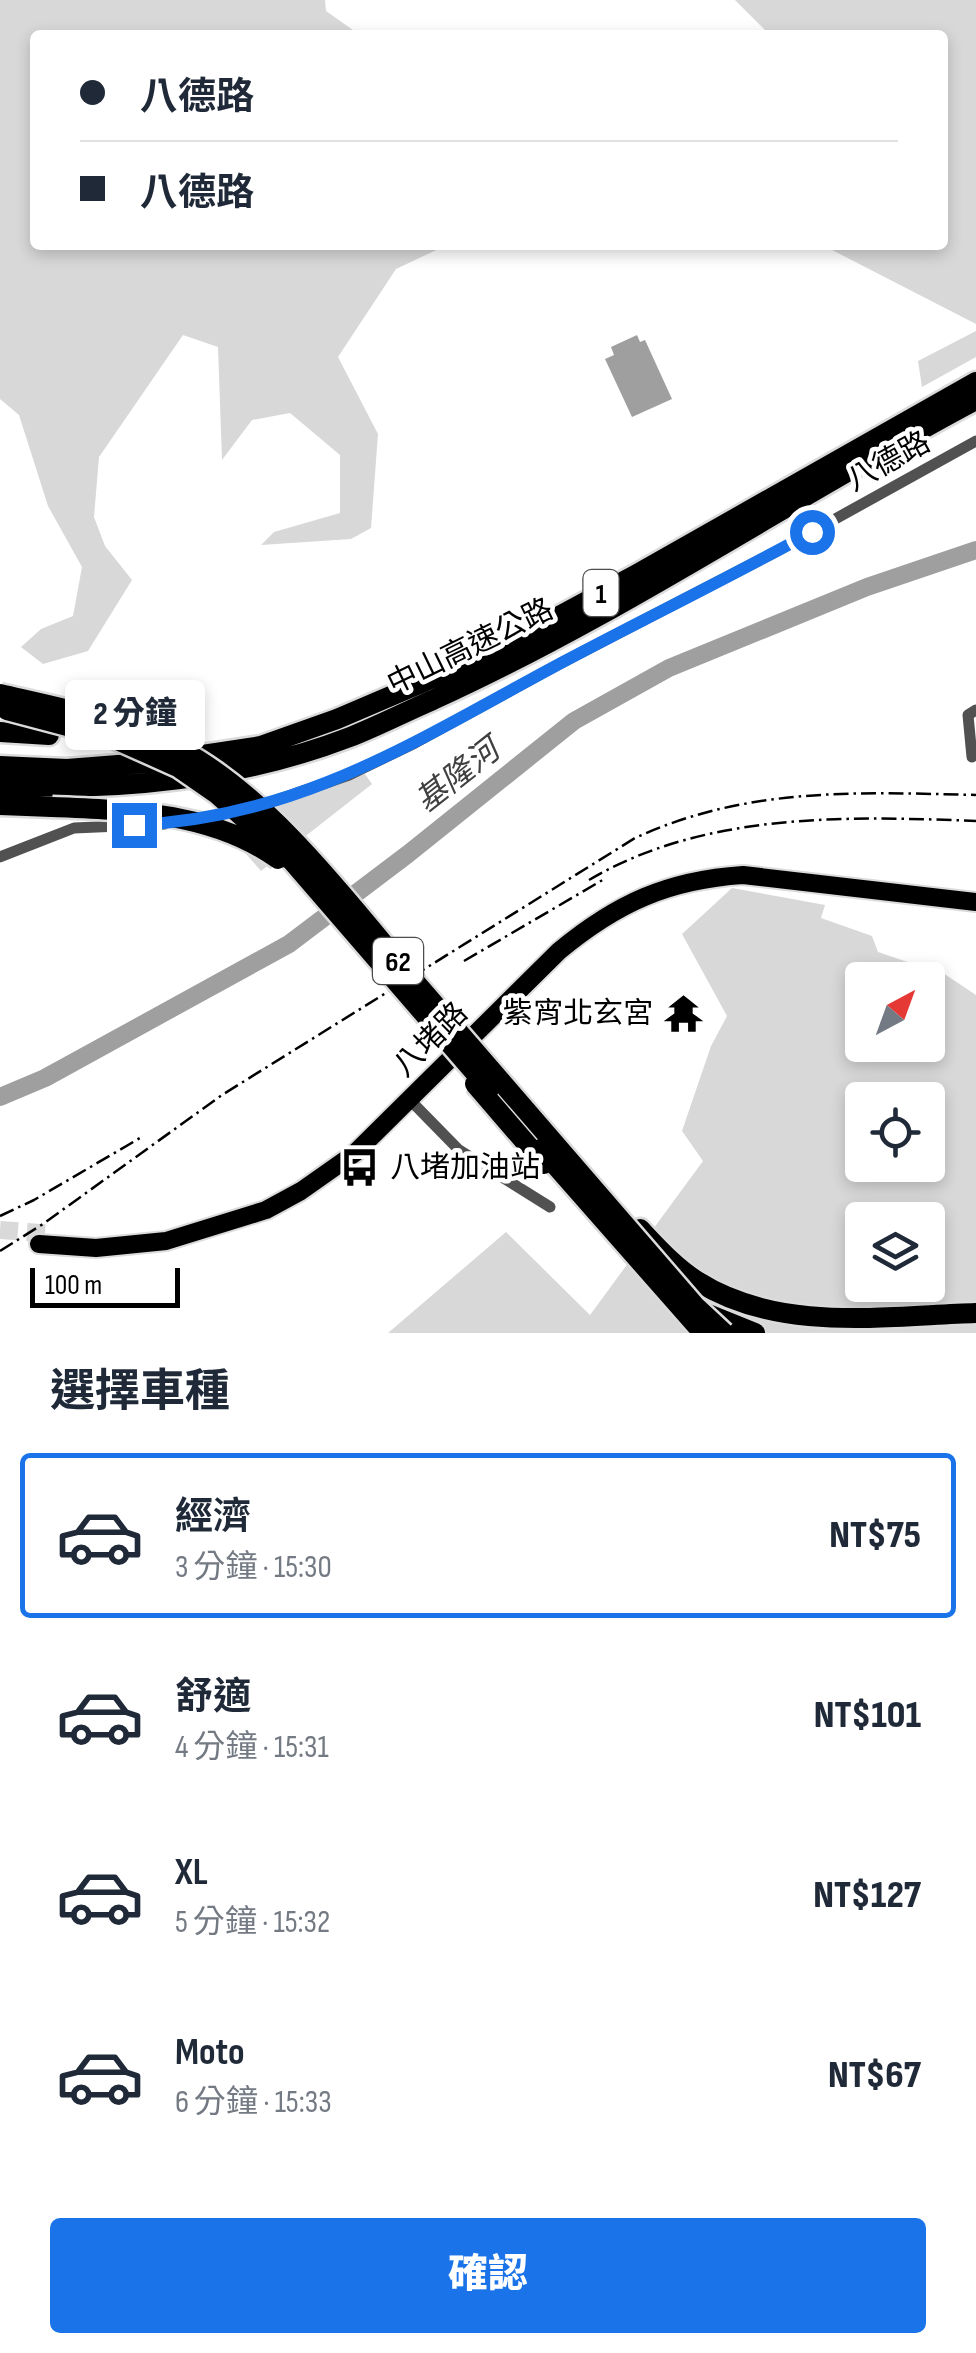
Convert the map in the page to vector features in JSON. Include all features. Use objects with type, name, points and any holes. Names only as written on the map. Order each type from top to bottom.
[{"type":"highway","name":"中山高速公路","points":[[0,766],[67,768],[156,762],[261,746],[337,719],[487,655],[976,382]]},
{"type":"highway","name":"中山高速公路","points":[[0,784],[76,787],[143,782],[262,763],[349,737],[502,668],[659,583],[976,400]]},
{"type":"highway","name":"62","points":[[0,694],[133,729],[180,749],[238,789],[310,858],[695,1306],[724,1333]]},
{"type":"highway","name":"62","points":[[0,708],[66,724],[144,751],[178,767],[256,825],[292,861],[702,1333]]},
{"type":"highway","points":[[0,732],[130,735],[202,770],[261,816],[629,1252],[692,1292],[738,1316],[770,1324],[820,1329],[944,1325],[976,1328]]},
{"type":"highway","points":[[0,804],[167,814],[247,842],[288,867],[629,1252],[674,1295],[718,1320],[754,1333]]},
{"type":"highway","points":[[518,1102],[664,1255],[710,1288],[762,1309],[827,1317],[976,1313]]},
{"type":"main road","name":"八堵路","points":[[976,891],[796,868],[742,866],[710,866],[633,887],[578,920],[551,942],[348,1144],[295,1181],[261,1200],[164,1230],[46,1239],[132,1246],[204,1231],[266,1210],[301,1191],[355,1153],[558,951],[606,915],[653,892],[712,877],[744,875],[976,902]]},
{"type":"street","name":"八德路","points":[[0,858],[74,828],[201,820],[277,801],[350,774],[484,708],[976,442]]},
{"type":"street","points":[[972,757],[968,715],[976,710]]},
{"type":"street","points":[[409,1099],[460,1150],[550,1207]]},
{"type":"shaded area","points":[[0,0],[325,0],[326,11],[353,30],[30,30],[30,250],[436,250],[396,269],[338,357],[378,434],[371,528],[351,539],[261,545],[274,532],[340,513],[340,455],[290,413],[252,420],[222,460],[218,347],[183,335],[99,457],[94,517],[105,546],[132,580],[88,651],[43,664],[21,647],[41,629],[73,616],[82,567],[48,506],[19,415],[0,399]]},
{"type":"shaded area","points":[[735,0],[976,0],[976,324],[832,250],[948,250],[948,30],[765,30]]},
{"type":"shaded area","points":[[976,331],[976,357],[922,387],[918,361]]},
{"type":"shaded area","points":[[637,335],[640,342],[645,340],[672,399],[632,417],[605,359],[614,355],[611,347]]},
{"type":"shaded area","points":[[365,774],[372,784],[261,871],[238,845],[222,816]]},
{"type":"shaded area","points":[[732,888],[825,905],[821,918],[872,936],[878,952],[908,962],[845,962],[845,1062],[945,1062],[945,975],[976,995],[976,1333],[388,1333],[506,1232],[590,1315],[703,1161],[682,1131],[711,1046],[727,1016],[682,934]]},
{"type":"waterway","name":"基隆河","points":[[0,1097],[45,1078],[289,944],[574,721],[669,668],[867,587],[976,550]]},
{"type":"tunnel","points":[[0,1230],[54,1234]]},
{"type":"railway","points":[[0,1251],[222,1095],[635,838],[677,821],[760,801],[845,794],[976,795]]},
{"type":"railway","points":[[589,880],[680,841],[728,830],[827,820],[976,821]]},
{"type":"railway","points":[[464,961],[606,878]]},
{"type":"railway","points":[[0,1216],[140,1138]]},
{"type":"place","name":"紫宵北玄宮","points":[[683,1013]]},
{"type":"place","name":"八堵加油站","points":[[360,1167]]},
{"type":"route","points":[[134,825],[201,820],[234,813],[350,774],[484,708],[561,663],[812,532]]}]
